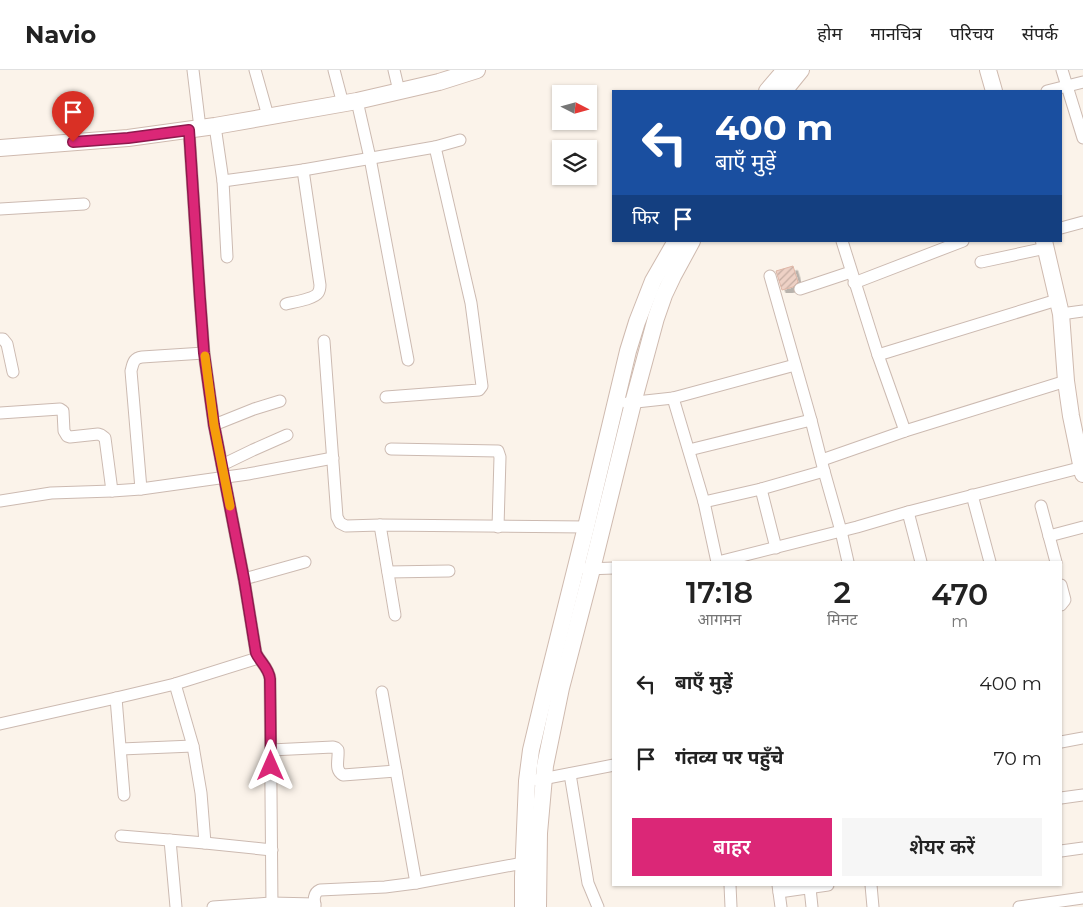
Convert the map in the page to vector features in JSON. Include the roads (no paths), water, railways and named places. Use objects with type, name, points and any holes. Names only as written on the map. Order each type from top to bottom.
[{"type":"street","points":[[193,70],[201,128],[200,299],[204,353],[214,425],[258,658],[270,673],[272,905]]},
{"type":"street","points":[[255,70],[268,116]]},
{"type":"street","points":[[334,70],[350,102],[370,158],[408,360]]},
{"type":"street","points":[[394,70],[400,91]]},
{"type":"street","points":[[0,148],[128,138],[201,128],[350,102],[439,82],[477,70]]},
{"type":"street","points":[[769,90],[785,70]]},
{"type":"street","points":[[785,90],[801,70]]},
{"type":"street","points":[[988,70],[994,90]]},
{"type":"street","points":[[1062,70],[1083,138]]},
{"type":"street","points":[[1051,90],[1083,82]]},
{"type":"street","points":[[201,128],[223,181],[227,257]]},
{"type":"street","points":[[223,181],[303,170],[435,147],[460,140]]},
{"type":"street","points":[[386,397],[479,390],[482,386],[470,303],[435,147]]},
{"type":"street","points":[[286,304],[314,297],[320,290],[303,170]]},
{"type":"street","points":[[0,209],[84,204]]},
{"type":"street","points":[[1062,228],[1083,222]]},
{"type":"street","points":[[538,907],[539,833],[545,766],[584,568],[586,527],[628,351],[653,281],[675,242]]},
{"type":"street","points":[[524,907],[523,863],[527,781],[531,750],[544,696],[584,568],[664,295],[691,242]]},
{"type":"street","points":[[842,242],[878,355],[905,431]]},
{"type":"street","points":[[800,290],[853,277],[960,242]]},
{"type":"street","points":[[721,561],[842,531],[972,495],[1082,469],[1066,382],[1059,307],[1045,244],[981,262]]},
{"type":"street","points":[[770,276],[842,531],[848,561]]},
{"type":"street","points":[[878,355],[1059,307],[1083,311]]},
{"type":"street","points":[[0,338],[7,344],[12,372]]},
{"type":"street","points":[[324,341],[337,517],[340,523],[346,526],[586,527]]},
{"type":"street","points":[[141,489],[131,371],[134,360],[142,357],[204,353]]},
{"type":"street","points":[[615,404],[673,398],[795,365]]},
{"type":"street","points":[[704,502],[761,489],[823,466],[905,431],[1066,382]]},
{"type":"street","points":[[673,398],[704,502],[717,561]]},
{"type":"street","points":[[214,425],[280,401]]},
{"type":"street","points":[[0,414],[60,409],[63,411],[64,431],[67,436],[101,435],[105,438],[112,491]]},
{"type":"street","points":[[689,450],[811,420]]},
{"type":"street","points":[[222,465],[287,435]]},
{"type":"street","points":[[391,449],[498,451],[500,457],[498,527]]},
{"type":"street","points":[[0,501],[51,493],[141,489],[225,478],[333,458]]},
{"type":"street","points":[[761,489],[776,548]]},
{"type":"street","points":[[972,495],[990,561]]},
{"type":"street","points":[[1041,506],[1056,561]]},
{"type":"street","points":[[908,512],[921,561]]},
{"type":"street","points":[[380,525],[395,616]]},
{"type":"street","points":[[1049,536],[1083,527]]},
{"type":"street","points":[[244,579],[304,562]]},
{"type":"street","points":[[584,568],[612,568]]},
{"type":"street","points":[[388,572],[449,571]]},
{"type":"street","points":[[1062,590],[1064,600],[1062,603]]},
{"type":"street","points":[[0,724],[175,684],[258,658]]},
{"type":"street","points":[[175,684],[193,746],[201,793],[205,843]]},
{"type":"street","points":[[382,692],[416,883]]},
{"type":"street","points":[[116,698],[124,795]]},
{"type":"street","points":[[1062,742],[1083,738]]},
{"type":"street","points":[[121,749],[193,746]]},
{"type":"street","points":[[271,750],[333,747],[338,750],[337,769],[340,774],[396,771]]},
{"type":"street","points":[[527,781],[612,765]]},
{"type":"street","points":[[570,774],[588,883],[598,907]]},
{"type":"street","points":[[1062,798],[1083,795]]},
{"type":"street","points":[[121,836],[272,850]]},
{"type":"street","points":[[170,840],[172,906]]},
{"type":"street","points":[[1062,851],[1083,848]]},
{"type":"street","points":[[213,907],[315,905],[315,894],[320,890],[385,887],[416,883],[523,863]]},
{"type":"street","points":[[730,886],[731,907]]},
{"type":"street","points":[[781,907],[778,888],[822,886]]},
{"type":"street","points":[[871,886],[873,907]]},
{"type":"street","points":[[810,888],[812,907]]},
{"type":"street","points":[[1019,907],[1083,898]]}]
